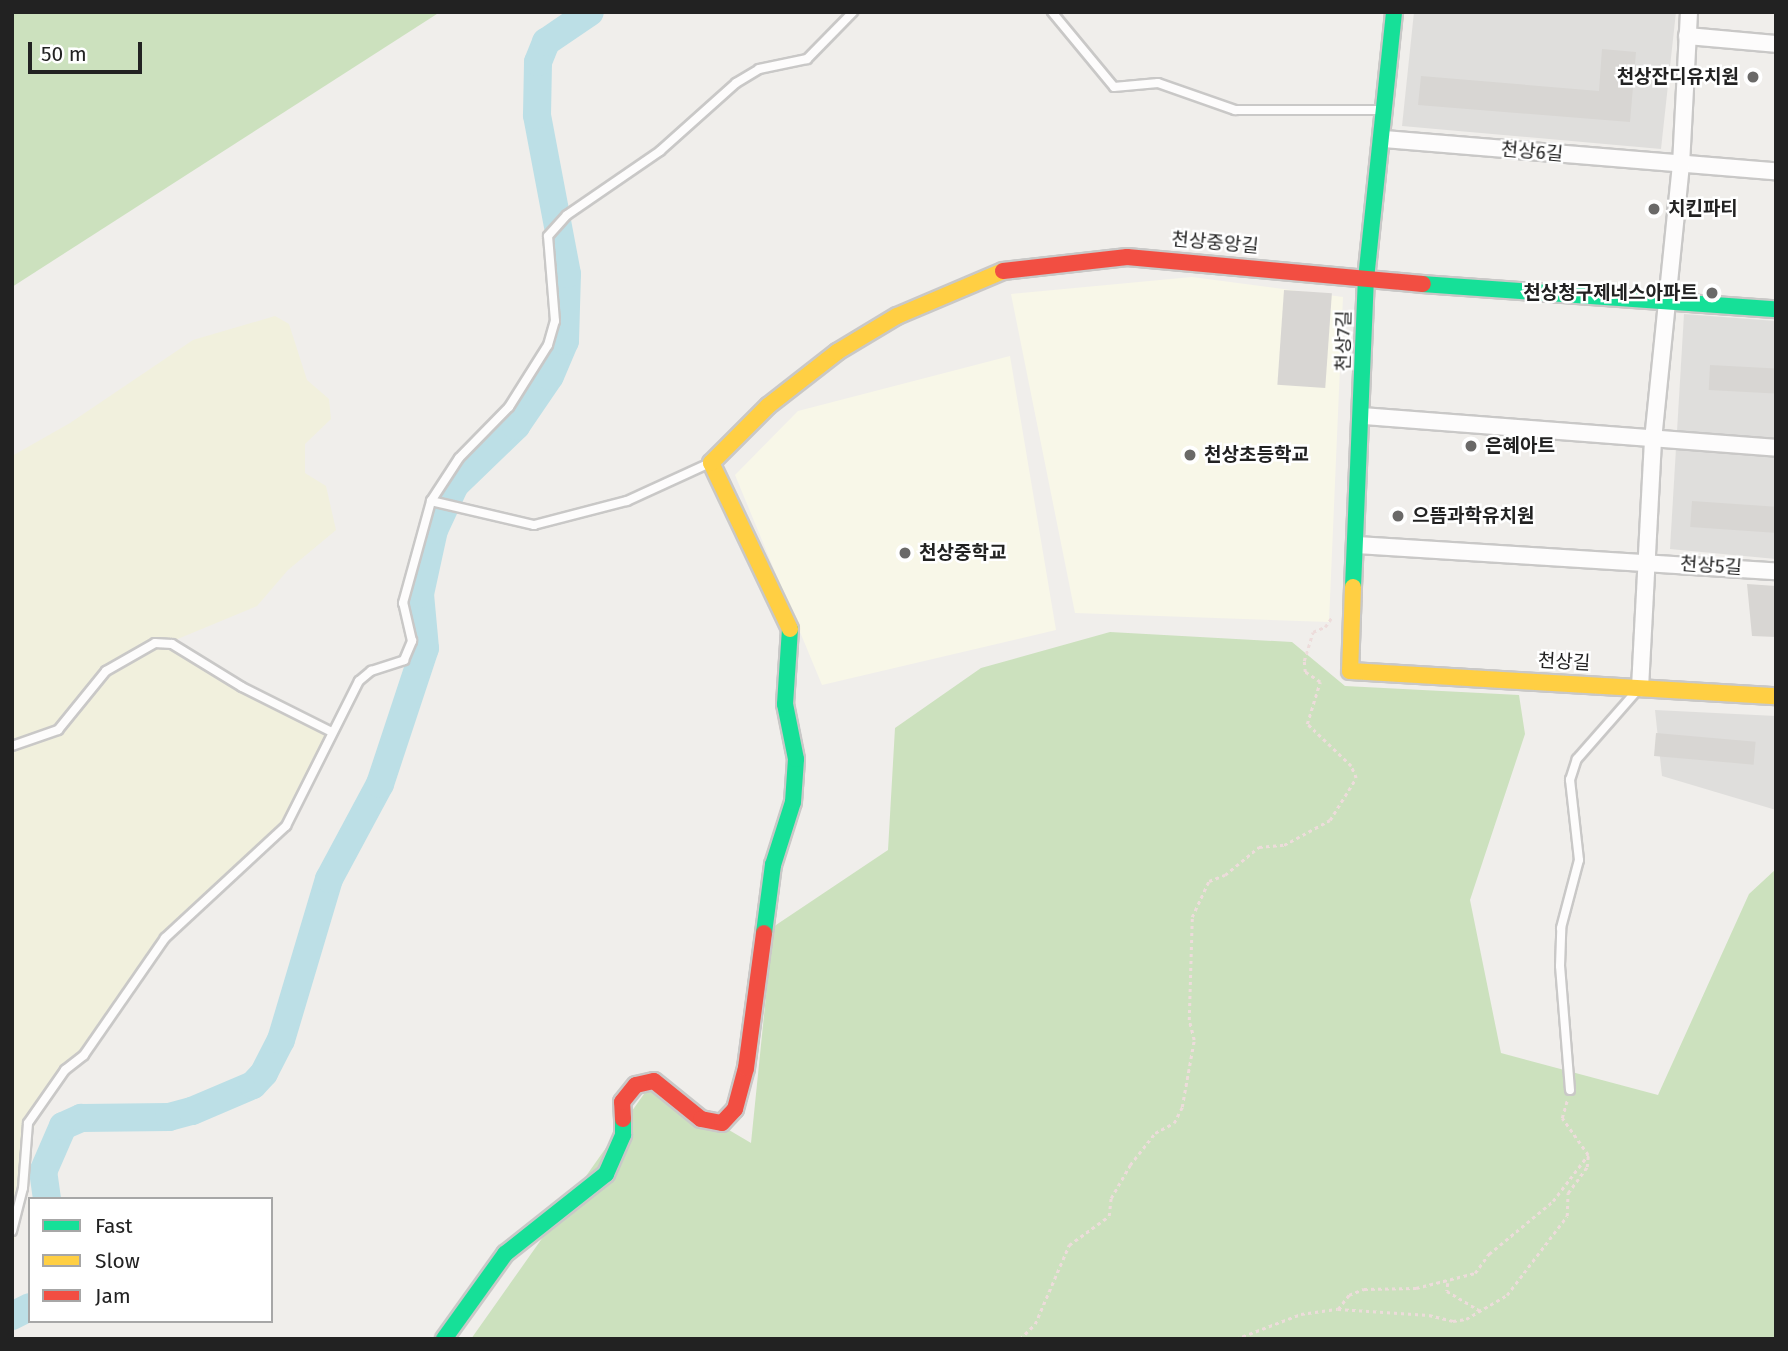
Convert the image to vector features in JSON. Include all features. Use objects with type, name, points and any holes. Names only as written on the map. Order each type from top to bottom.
[{"type":"street","name":"천상7길","points":[[1350,671],[1363,416],[1366,279],[1383,139],[1394,12]]},
{"type":"street","points":[[1640,688],[1653,440],[1681,165],[1689,12]]},
{"type":"street","points":[[1687,36],[1776,44]]},
{"type":"street","name":"천상6길","points":[[1383,139],[1681,165]]},
{"type":"street","points":[[1681,165],[1776,171]]},
{"type":"street","name":"천상중앙길","points":[[711,463],[768,406],[837,352],[897,316],[986,275],[1027,265],[1126,257],[1366,279],[1776,309]]},
{"type":"street","points":[[1363,416],[1776,448]]},
{"type":"street","points":[[444,1339],[505,1254],[606,1174],[623,1135],[622,1102],[636,1085],[654,1081],[701,1119],[722,1123],[735,1109],[746,1068],[773,865],[793,802],[796,758],[785,693],[791,623],[711,463]]},
{"type":"street","points":[[1357,545],[1646,561]]},
{"type":"street","name":"천상5길","points":[[1646,561],[1776,571]]},
{"type":"street","name":"천상길","points":[[1350,671],[1776,696]]},
{"type":"lane","points":[[12,1231],[23,1188],[27,1123],[65,1070],[84,1055],[165,938],[286,827],[359,681],[371,671],[404,660],[412,641],[402,603],[435,501],[459,458],[509,407],[548,345],[555,321],[548,236],[567,215],[660,151],[736,83],[759,69],[807,59],[853,12]]},
{"type":"lane","points":[[1052,12],[1114,87],[1158,83],[1235,110],[1385,110]]},
{"type":"lane","points":[[435,501],[534,525],[552,523],[627,501],[711,463]]},
{"type":"lane","points":[[12,746],[58,730],[106,671],[155,643],[172,644],[242,687],[332,732]]},
{"type":"lane","points":[[1570,1090],[1560,966],[1561,928],[1579,860],[1570,780],[1577,759],[1640,688]]},
{"type":"path","points":[[1020,1339],[1035,1324],[1069,1245],[1109,1216],[1111,1198],[1130,1165],[1155,1133],[1174,1123],[1182,1107],[1194,1040],[1189,1020],[1193,999],[1192,917],[1209,881],[1226,875],[1259,847],[1284,845],[1329,820],[1356,778],[1351,765],[1307,724],[1320,682],[1306,672],[1308,644],[1313,632],[1325,627],[1337,609]]},
{"type":"path","points":[[1236,1339],[1301,1314],[1338,1309],[1429,1315],[1453,1321],[1482,1312],[1507,1296],[1534,1265],[1567,1216],[1568,1193],[1587,1167],[1588,1155],[1562,1118],[1570,1090]]},
{"type":"path","points":[[1338,1309],[1349,1295],[1364,1289],[1448,1283],[1475,1273],[1489,1254],[1509,1241],[1519,1227],[1553,1201],[1588,1155]]},
{"type":"path","points":[[1448,1283],[1447,1291],[1482,1312]]},
{"type":"shaded area","points":[[1414,12],[1676,12],[1661,149],[1402,126]]},
{"type":"shaded area","name":"천상초등학교","points":[[1192,277],[1343,297],[1329,622],[1075,613],[1011,294]]},
{"type":"shaded area","points":[[1684,314],[1776,321],[1776,559],[1670,549]]},
{"type":"shaded area","name":"천상중학교","points":[[1010,356],[1056,630],[822,685],[735,475],[798,411]]},
{"type":"shaded area","points":[[1655,710],[1776,716],[1776,810],[1662,776]]},
{"type":"green space","points":[[12,12],[440,12],[12,287]]},
{"type":"green space","points":[[275,316],[289,324],[307,380],[329,399],[331,419],[305,444],[305,473],[326,486],[336,530],[288,570],[257,606],[168,643],[330,729],[302,806],[226,874],[164,939],[141,975],[107,1015],[86,1051],[48,1092],[24,1153],[27,1194],[12,1249],[12,456],[70,423],[193,340]]},
{"type":"green space","points":[[1110,632],[1292,642],[1345,686],[1519,695],[1525,734],[1470,900],[1501,1053],[1658,1095],[1749,894],[1776,869],[1776,1339],[471,1339],[651,1084],[751,1143],[773,927],[888,850],[895,728],[981,668]]},
{"type":"building","points":[[1602,49],[1636,52],[1630,122],[1418,105],[1421,76],[1599,91]]},
{"type":"building","points":[[1284,290],[1332,293],[1325,388],[1277,385]]},
{"type":"building","points":[[1710,365],[1776,368],[1775,393],[1709,390]]},
{"type":"building","points":[[1692,501],[1776,507],[1774,533],[1690,527]]},
{"type":"building","points":[[1747,584],[1776,586],[1776,637],[1752,636]]},
{"type":"building","points":[[1656,733],[1756,742],[1754,765],[1654,756]]},
{"type":"waterway","points":[[47,1197],[43,1172],[63,1126],[81,1118],[169,1117],[192,1111],[253,1085],[264,1073],[281,1040],[329,879],[380,784],[425,648],[420,594],[434,530],[455,485],[516,426],[550,376],[565,341],[567,274],[537,115],[538,62],[546,42],[590,12]]},
{"type":"waterway","points":[[12,1316],[28,1308]]},
{"type":"traffic: fast","points":[[1353,587],[1366,279],[1394,12]]},
{"type":"traffic: fast","points":[[1423,284],[1776,309]]},
{"type":"traffic: fast","points":[[764,933],[773,865],[793,802],[796,759],[785,704],[790,629]]},
{"type":"traffic: fast","points":[[444,1339],[505,1254],[606,1174],[623,1135],[623,1119]]},
{"type":"traffic: slow","points":[[790,629],[711,463],[768,406],[837,352],[897,316],[1003,271]]},
{"type":"traffic: slow","points":[[1353,587],[1350,671],[1776,696]]},
{"type":"traffic: jam","points":[[1003,271],[1127,257],[1423,284]]},
{"type":"traffic: jam","points":[[623,1119],[622,1102],[636,1085],[654,1081],[701,1119],[722,1123],[735,1109],[746,1068],[764,933]]},
{"type":"place","name":"천상잔디유치원","points":[[1753,77]]},
{"type":"place","name":"치킨파티","points":[[1654,209]]},
{"type":"place","name":"천상청구제네스아파트","points":[[1712,293]]},
{"type":"place","name":"은혜아트","points":[[1471,446]]},
{"type":"place","name":"천상초등학교","points":[[1190,455]]},
{"type":"place","name":"으뜸과학유치원","points":[[1398,516]]},
{"type":"place","name":"천상중학교","points":[[905,553]]}]
